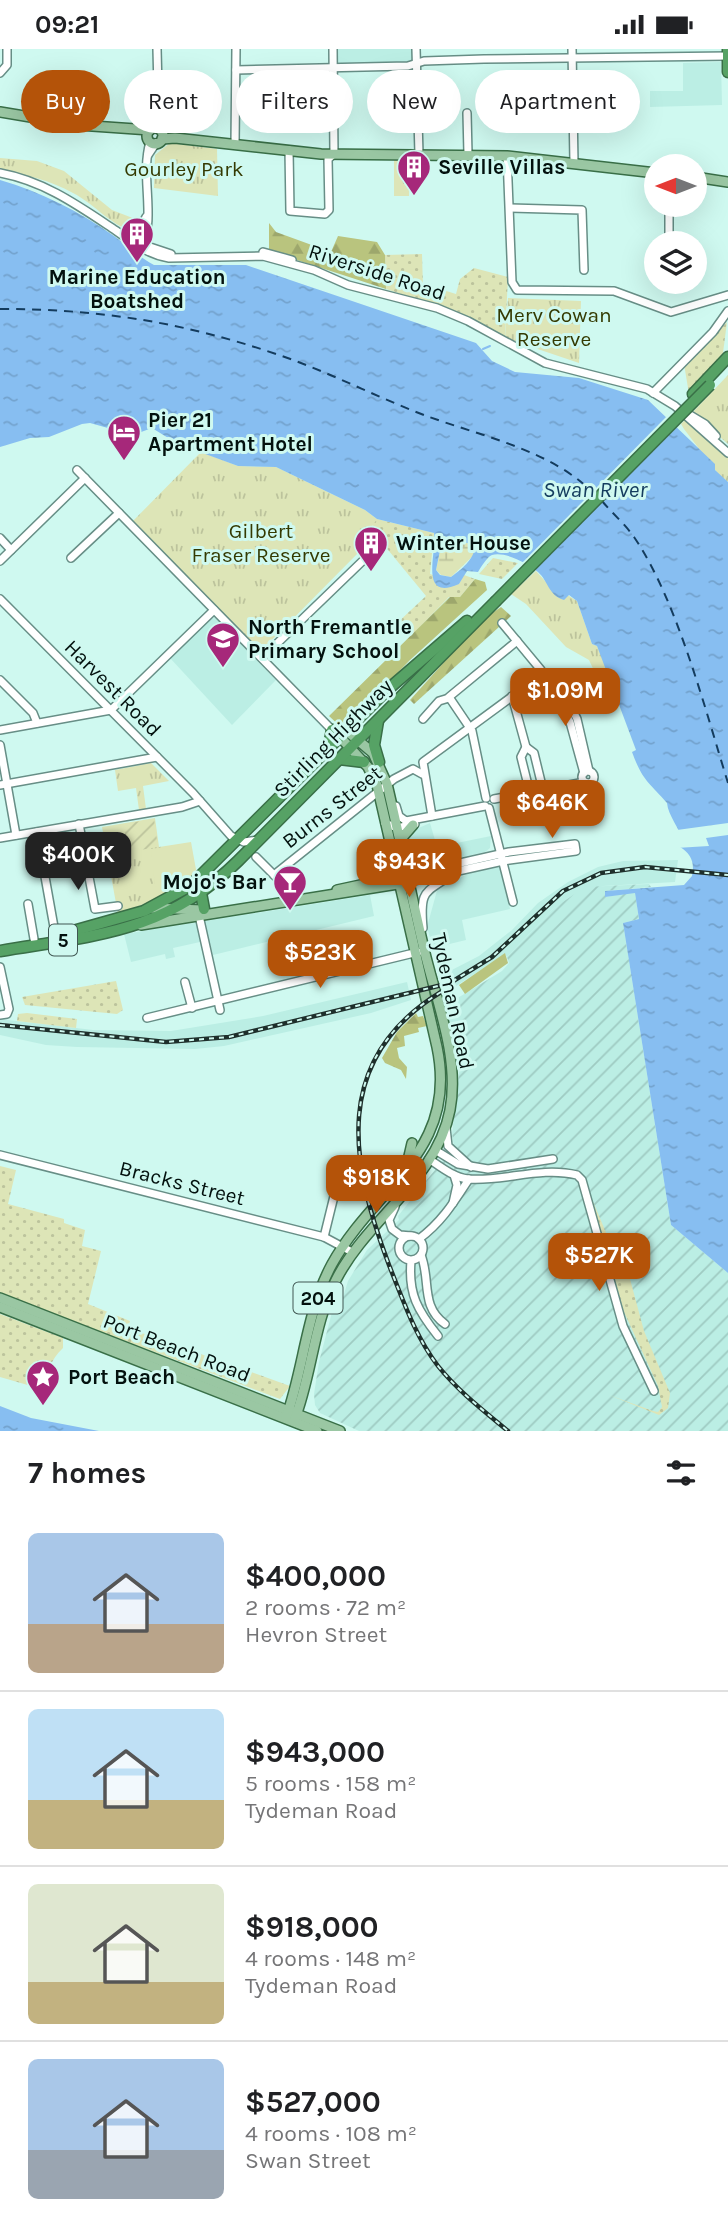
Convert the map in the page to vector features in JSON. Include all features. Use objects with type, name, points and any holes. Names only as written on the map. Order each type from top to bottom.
[{"type":"highway","points":[[728,49],[728,72]]},
{"type":"highway","points":[[725,368],[728,349]]},
{"type":"highway","name":"Stirling Highway","points":[[0,951],[134,926],[176,910],[201,893],[240,859],[378,721],[493,600],[725,368],[728,357]]},
{"type":"highway","name":"Stirling Highway","points":[[0,945],[109,923],[152,908],[190,886],[327,750],[339,732],[493,600]]},
{"type":"highway","points":[[378,721],[374,745],[379,762]]},
{"type":"highway","points":[[339,759],[363,762]]},
{"type":"highway","points":[[200,912],[201,893]]},
{"type":"main road","points":[[0,113],[155,136],[289,150],[334,154],[507,156],[644,172]]},
{"type":"main road","points":[[707,179],[728,177]]},
{"type":"main road","points":[[707,179],[728,183]]},
{"type":"main road","name":"Tydeman Road","points":[[291,1416],[303,1388],[328,1297],[348,1249],[419,1173],[432,1155],[446,1127],[452,1090],[450,1063],[389,789],[379,762],[339,732]]},
{"type":"main road","name":"Tydeman Road","points":[[291,1416],[319,1295],[348,1249],[426,1144],[440,1098],[440,1059],[379,793],[373,775],[354,744]]},
{"type":"main road","points":[[401,844],[413,825]]},
{"type":"main road","points":[[290,901],[408,879]]},
{"type":"main road","points":[[134,926],[200,912],[385,887],[398,881]]},
{"type":"main road","points":[[385,887],[403,903]]},
{"type":"main road","points":[[152,908],[200,912]]},
{"type":"main road","points":[[432,1155],[442,1115],[440,1098]]},
{"type":"main road","points":[[404,1174],[412,1143]]},
{"type":"main road","name":"Port Beach Road","points":[[0,1298],[291,1416]]},
{"type":"main road","name":"Port Beach Road","points":[[0,1307],[320,1427],[340,1431]]},
{"type":"main road","points":[[303,1388],[307,1410],[320,1427]]},
{"type":"street","points":[[3,71],[7,49]]},
{"type":"street","points":[[142,246],[148,224],[148,156],[155,136],[157,49]]},
{"type":"street","points":[[235,144],[236,49]]},
{"type":"street","points":[[289,150],[289,207],[295,214],[325,213],[329,209],[328,159],[334,154],[333,49]]},
{"type":"street","points":[[416,49],[419,154]]},
{"type":"street","points":[[484,49],[484,59]]},
{"type":"street","points":[[572,49],[574,163]]},
{"type":"street","points":[[236,70],[333,69],[484,59],[728,56]]},
{"type":"street","points":[[467,113],[468,154]]},
{"type":"street","points":[[507,156],[506,193],[510,208],[512,282],[517,290],[614,291],[671,312],[728,295]]},
{"type":"street","name":"Riverside Road","points":[[0,171],[26,176],[58,190],[142,246],[169,258],[254,255],[292,263],[348,285],[447,312],[545,363],[654,391],[728,451]]},
{"type":"street","points":[[510,208],[580,208],[584,270]]},
{"type":"street","points":[[134,241],[147,213]]},
{"type":"street","points":[[654,391],[713,332],[728,311]]},
{"type":"street","points":[[77,470],[214,610],[339,732]]},
{"type":"street","points":[[0,561],[85,478]]},
{"type":"street","points":[[71,558],[120,513]]},
{"type":"street","points":[[0,538],[11,550]]},
{"type":"street","points":[[262,658],[365,557]]},
{"type":"street","name":"Harvest Road","points":[[0,599],[200,801],[206,803],[238,840]]},
{"type":"street","points":[[0,730],[111,710],[214,610]]},
{"type":"street","points":[[502,623],[545,675]]},
{"type":"street","points":[[423,719],[439,701],[449,698],[517,641]]},
{"type":"street","points":[[389,789],[400,818],[428,817],[574,783],[585,775],[577,719],[555,674],[545,675],[424,761],[422,774],[428,817]]},
{"type":"street","points":[[0,680],[33,713],[37,723]]},
{"type":"street","points":[[512,697],[526,747],[534,753],[543,790]]},
{"type":"street","points":[[449,698],[470,728],[499,838],[509,852]]},
{"type":"street","points":[[0,745],[3,785],[16,835]]},
{"type":"street","points":[[526,747],[521,757],[530,793]]},
{"type":"street","points":[[3,785],[157,757]]},
{"type":"street","name":"Burns Street","points":[[274,875],[414,769],[422,774]]},
{"type":"street","points":[[0,838],[182,807],[200,801]]},
{"type":"street","points":[[489,801],[513,902]]},
{"type":"street","points":[[385,823],[397,828],[413,825],[428,817]]},
{"type":"street","points":[[79,824],[95,909],[118,906]]},
{"type":"street","points":[[37,832],[54,927]]},
{"type":"street","points":[[240,859],[238,840],[259,840]]},
{"type":"street","points":[[401,844],[419,872]]},
{"type":"street","points":[[408,879],[419,872],[502,857],[576,851],[575,845],[509,852],[502,857],[455,871],[408,879]]},
{"type":"street","points":[[256,857],[287,888],[290,901]]},
{"type":"street","points":[[147,1018],[425,951],[423,900],[433,884],[455,871]]},
{"type":"street","points":[[27,904],[34,940]]},
{"type":"street","points":[[200,912],[220,1010]]},
{"type":"street","points":[[0,967],[9,1009],[7,1014],[0,1015]]},
{"type":"street","points":[[186,982],[192,1008]]},
{"type":"street","points":[[446,1127],[448,1146],[471,1167]]},
{"type":"street","name":"Bracks Street","points":[[0,1155],[324,1237],[348,1249]]},
{"type":"street","points":[[432,1155],[471,1167],[536,1167],[571,1173],[582,1180],[623,1326],[654,1391]]},
{"type":"street","points":[[432,1155],[454,1175],[469,1179],[536,1167],[553,1159]]},
{"type":"street","points":[[419,1173],[395,1206],[389,1220],[394,1231],[415,1237],[423,1246],[421,1255],[427,1272],[427,1301],[445,1324]]},
{"type":"street","points":[[452,1207],[457,1185],[454,1175]]},
{"type":"street","points":[[411,1261],[402,1256],[399,1248],[402,1240],[435,1227],[452,1207],[469,1179]]},
{"type":"street","points":[[324,1237],[338,1180]]},
{"type":"street","points":[[411,1261],[421,1255]]},
{"type":"street","points":[[411,1261],[411,1295],[418,1311],[438,1336]]},
{"type":"shaded area","points":[[335,49],[412,49],[412,64],[335,65]]},
{"type":"shaded area","points":[[721,62],[722,105],[650,107],[650,91],[683,91],[683,63]]},
{"type":"shaded area","name":"North Fremantle Primary School","points":[[215,618],[276,680],[232,725],[170,658],[210,619]]},
{"type":"shaded area","points":[[430,823],[437,847],[491,836],[490,848],[485,852],[422,866],[411,855],[406,839],[414,830]]},
{"type":"shaded area","points":[[678,860],[675,882],[603,886],[554,908],[507,957],[505,954],[453,988],[446,973],[479,956],[512,930],[538,903],[568,882],[598,867],[623,861]]},
{"type":"shaded area","points":[[499,866],[510,909],[462,920],[466,940],[433,948],[427,927],[438,887],[473,872]]},
{"type":"shaded area","points":[[649,884],[651,887],[605,891],[605,897],[635,892],[639,919],[623,923],[671,1225],[728,1273],[728,1431],[359,1431],[320,1413],[315,1405],[314,1394],[332,1312],[340,1307],[348,1281],[367,1250],[399,1220],[398,1216],[454,1146],[452,1134],[460,1065],[448,1016],[454,1014],[451,1002],[502,971],[509,963],[507,957],[554,908],[585,887]]},
{"type":"shaded area","points":[[370,895],[374,916],[213,955],[209,940],[173,948],[175,957],[166,959],[165,954],[131,962],[124,934]]},
{"type":"shaded area","points":[[407,982],[411,1000],[371,1013],[224,1046],[195,1049],[77,1047],[46,1045],[0,1035],[0,1019],[93,1030],[171,1031],[263,1016]]},
{"type":"green space","name":"Gourley Park","points":[[170,143],[217,149],[218,196],[154,188],[155,155]]},
{"type":"green space","points":[[0,158],[37,161],[64,171],[112,210],[143,222],[138,233],[121,226],[64,188],[0,170]]},
{"type":"green space","points":[[394,160],[410,161],[409,196],[394,196]]},
{"type":"green space","points":[[269,223],[276,232],[331,252],[338,236],[377,242],[385,255],[386,289],[269,251]]},
{"type":"green space","points":[[422,254],[423,287],[424,284],[456,294],[460,279],[474,268],[508,277],[505,338],[423,301],[386,289],[385,255]]},
{"type":"green space","name":"Merv Cowan Reserve","points":[[508,298],[581,301],[579,363],[505,338]]},
{"type":"green space","points":[[727,322],[723,353],[689,394],[684,364]]},
{"type":"green space","points":[[728,375],[728,444],[692,413]]},
{"type":"green space","points":[[687,418],[728,456],[728,482],[719,475],[684,429],[681,424]]},
{"type":"green space","name":"Gilbert Fraser Reserve","points":[[201,452],[238,466],[276,467],[365,510],[377,519],[363,540],[362,549],[261,651],[132,522]]},
{"type":"green space","points":[[377,519],[434,533],[430,574],[459,584],[464,575],[475,579],[460,597],[449,597],[410,637],[396,624],[426,596],[384,545],[385,534],[376,530],[371,522]]},
{"type":"green space","points":[[443,536],[474,545],[475,554],[451,577],[441,575],[436,570]]},
{"type":"green space","points":[[493,558],[518,563],[502,579],[479,574]]},
{"type":"green space","points":[[536,571],[545,581],[577,601],[592,644],[597,646],[616,689],[605,694],[589,660],[566,647],[526,604],[511,594]]},
{"type":"green space","points":[[475,579],[485,582],[487,590],[410,660],[343,729],[329,716],[450,597],[460,597]]},
{"type":"green space","points":[[501,607],[511,616],[414,704],[410,700],[482,620]]},
{"type":"green space","points":[[151,763],[169,781],[143,786],[146,809],[139,810],[136,788],[118,791],[115,770]]},
{"type":"green space","points":[[155,818],[159,847],[191,842],[197,875],[157,899],[118,914],[102,827]]},
{"type":"green space","points":[[154,819],[158,847],[128,852],[123,824]]},
{"type":"green space","points":[[190,843],[196,875],[155,887],[151,849]]},
{"type":"green space","points":[[505,953],[508,963],[465,994],[459,985]]},
{"type":"green space","points":[[116,981],[123,1010],[117,1014],[25,1005],[22,997]]},
{"type":"green space","points":[[416,1013],[418,1017],[423,1016],[427,1026],[418,1028],[419,1032],[404,1036],[405,1046],[397,1048],[399,1058],[407,1067],[406,1079],[401,1070],[385,1063],[382,1058],[397,1032]]},
{"type":"green space","points":[[18,1014],[77,1019],[76,1028],[17,1021]]},
{"type":"green space","points":[[0,1166],[16,1170],[8,1204],[64,1219],[64,1223],[85,1230],[82,1246],[101,1251],[88,1304],[130,1321],[128,1328],[290,1386],[280,1399],[0,1294]]},
{"type":"green space","points":[[591,1197],[624,1275],[628,1273],[644,1331],[670,1393],[668,1408],[659,1415],[609,1395],[653,1411],[658,1412],[662,1407],[658,1386],[624,1312]]},
{"type":"green space","points":[[0,1314],[63,1338],[63,1348],[38,1388],[0,1377]]},
{"type":"water","name":"Swan River","points":[[0,180],[45,196],[73,210],[154,265],[246,265],[476,343],[492,361],[515,372],[579,378],[648,400],[715,464],[715,470],[728,482],[728,1273],[671,1225],[623,923],[639,919],[635,893],[605,897],[605,891],[684,885],[692,876],[693,867],[689,856],[680,847],[683,842],[667,803],[647,781],[636,762],[632,752],[636,750],[577,601],[569,595],[564,600],[559,598],[534,569],[516,559],[497,554],[490,556],[478,572],[467,571],[459,584],[446,588],[438,586],[432,572],[434,533],[377,519],[365,510],[276,467],[238,466],[178,444],[152,428],[133,435],[90,423],[82,424],[49,437],[30,438],[0,447]],"holes":[[[443,536],[474,545],[471,559],[451,577],[440,575],[436,570]]]},
{"type":"water","points":[[0,1406],[31,1418],[99,1431],[0,1431]]},
{"type":"pier","points":[[669,414],[679,423],[531,572],[520,565]]},
{"type":"pier","points":[[728,823],[728,835],[706,838],[709,846],[676,848],[677,830]]},
{"type":"waterway","points":[[483,349],[490,346]]},
{"type":"ferry route","points":[[0,309],[72,312],[140,319],[241,343],[314,368],[424,415],[537,455],[558,466],[595,495]]},
{"type":"ferry route","points":[[602,501],[634,537],[664,592],[677,623],[728,783]]},
{"type":"railway","points":[[0,1025],[166,1042],[229,1037],[450,983],[492,957],[563,891],[601,873],[645,867],[728,875]]},
{"type":"railway","points":[[441,992],[406,1019],[381,1048],[366,1081],[359,1115],[359,1151],[365,1188],[376,1226],[416,1330],[438,1366],[454,1384],[508,1431]]},
{"type":"place","name":"Seville Villas","points":[[414,197]]},
{"type":"place","name":"Marine Education Boatshed","points":[[137,264]]},
{"type":"place","name":"Pier 21 Apartment Hotel","points":[[124,462]]},
{"type":"place","name":"Winter House","points":[[371,573]]},
{"type":"place","name":"North Fremantle Primary School","points":[[223,669]]},
{"type":"place","name":"Mojo's Bar","points":[[290,912]]},
{"type":"place","name":"Port Beach","points":[[43,1407]]}]
